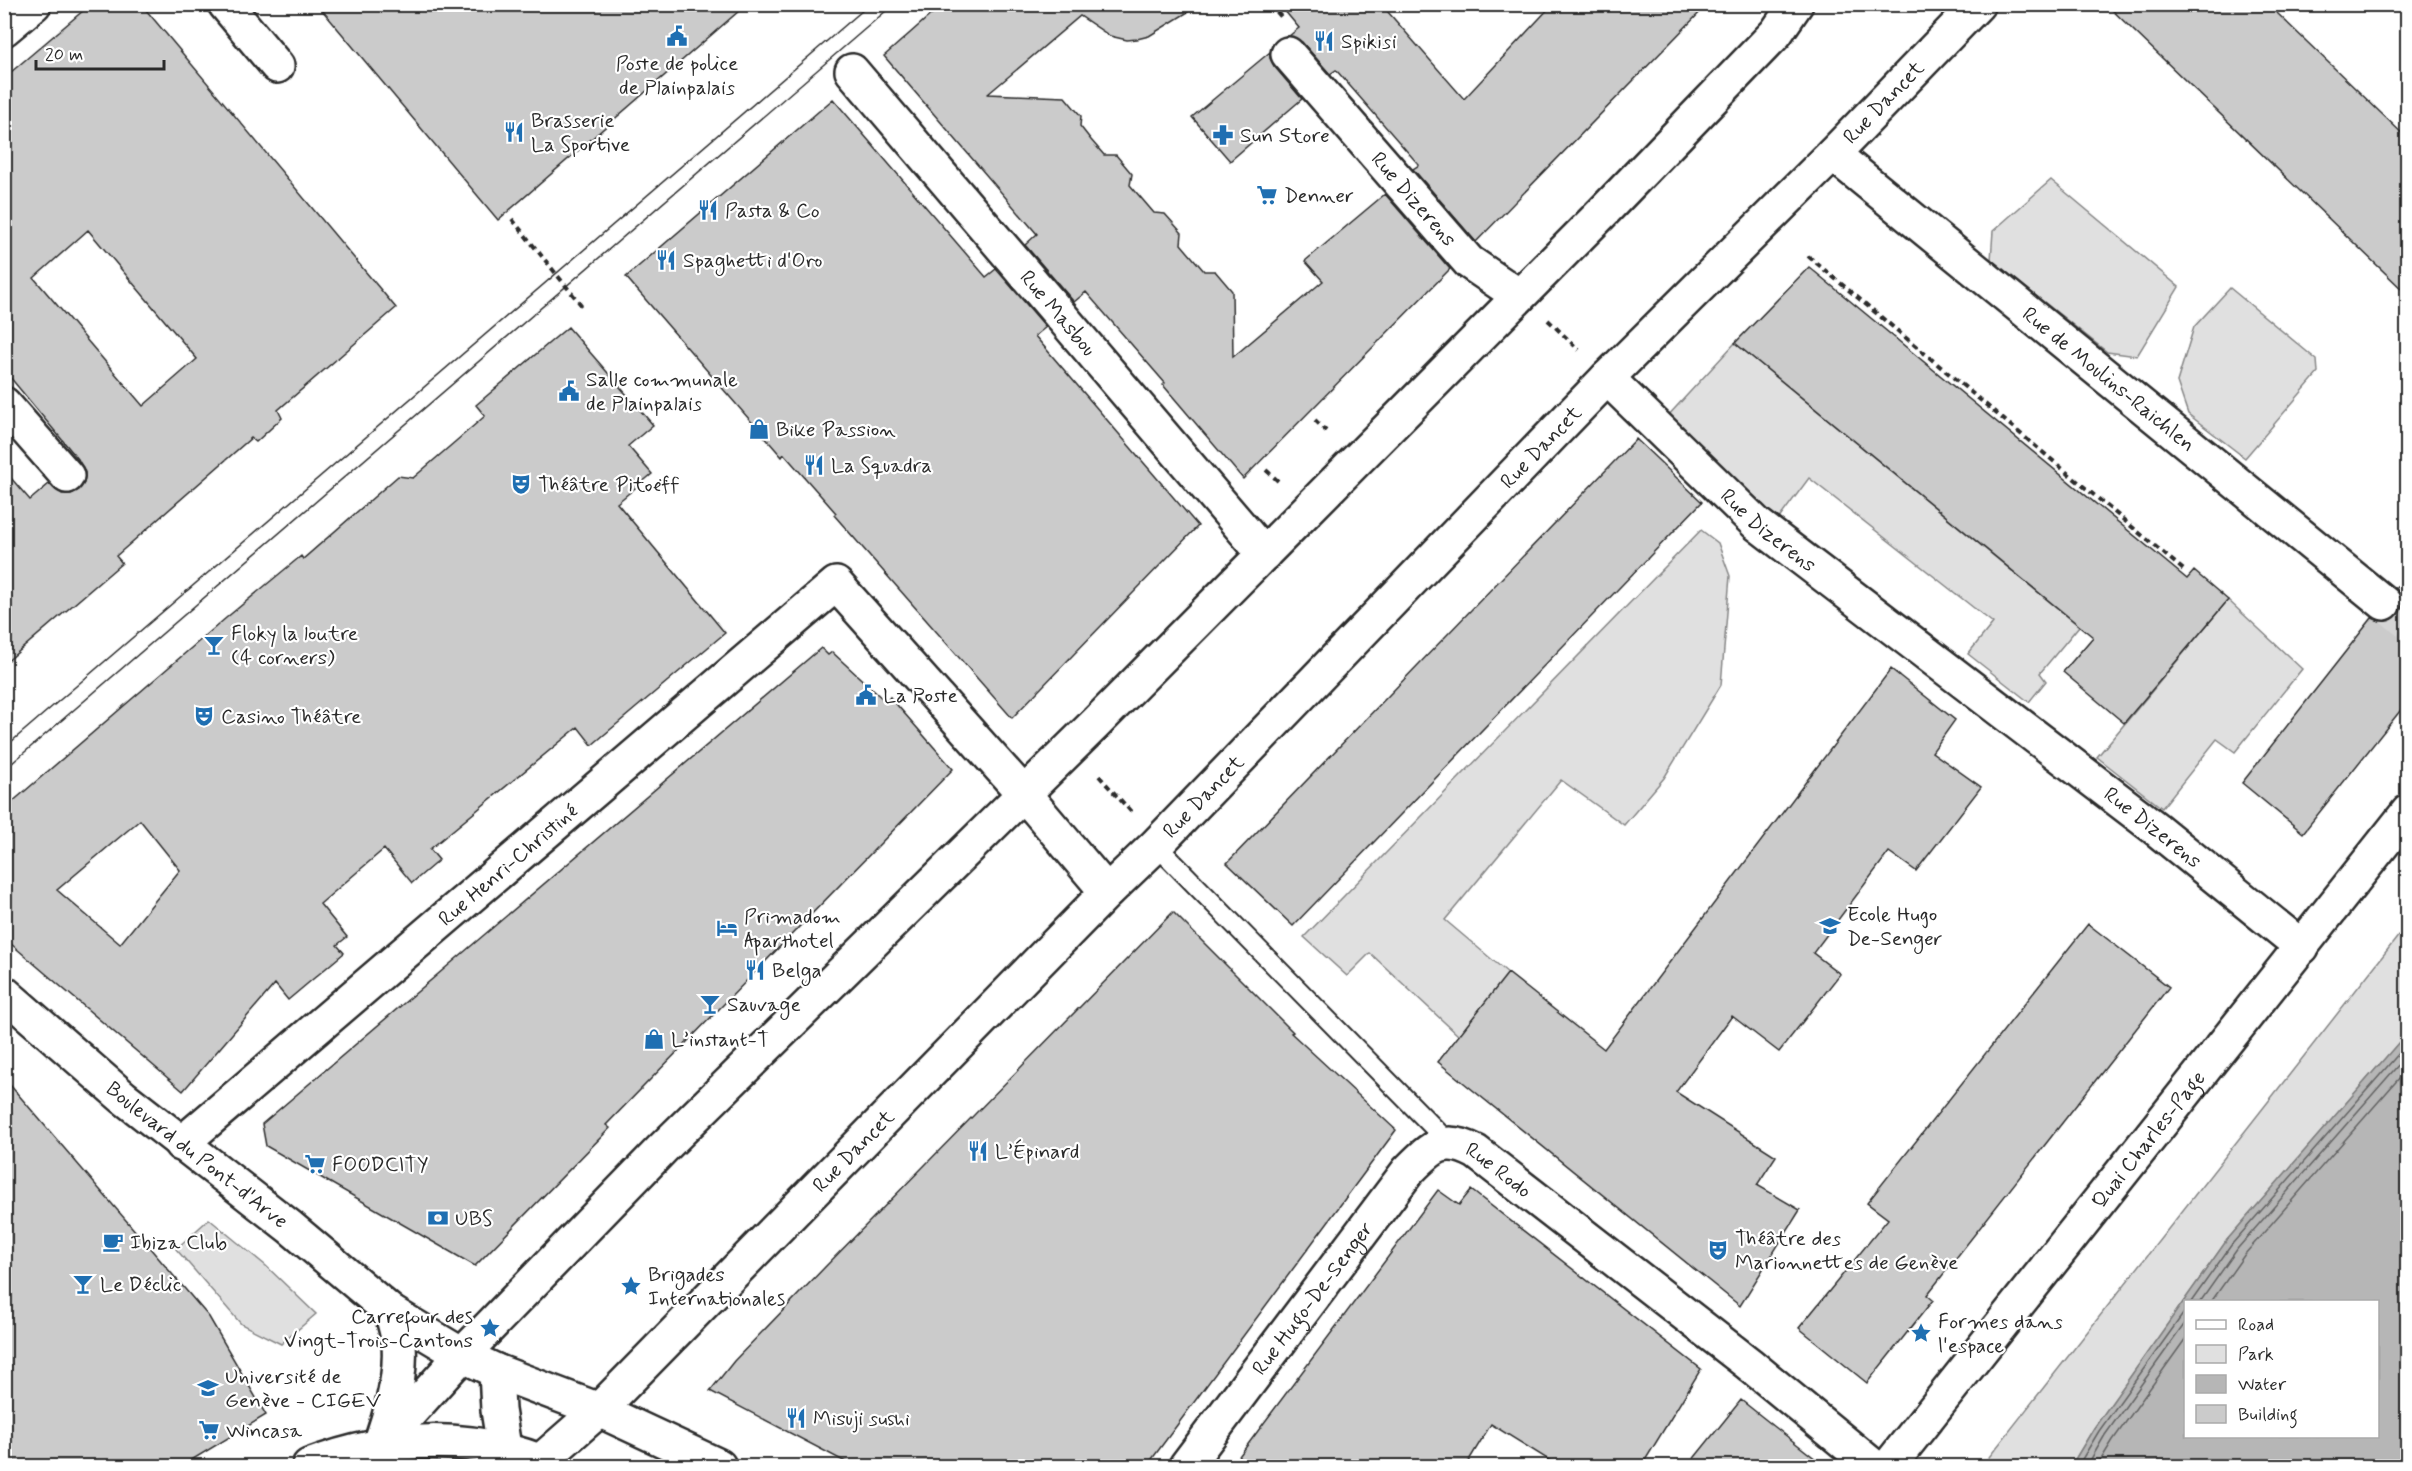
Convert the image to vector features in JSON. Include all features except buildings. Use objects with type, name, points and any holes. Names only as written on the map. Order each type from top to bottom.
[{"type":"street","points":[[4,29],[34,4]]},
{"type":"street","points":[[225,4],[276,66]]},
{"type":"street","points":[[375,1456],[462,1355],[662,1149],[1072,747],[1264,554],[1776,33],[1796,4]]},
{"type":"street","name":"Rue Dancet","points":[[543,1465],[1162,838],[1607,378],[1833,154],[1978,4]]},
{"type":"street","name":"Rue Dizerens","points":[[1288,54],[1469,262],[1519,296]]},
{"type":"street","name":"Rue Masbou","points":[[852,71],[1264,554]]},
{"type":"street","name":"Rue de Moulins-Raichlen","points":[[1833,154],[2384,603]]},
{"type":"street","name":"Rue Dizerens","points":[[1607,378],[1757,524],[2155,828],[2302,947]]},
{"type":"street","points":[[4,404],[67,476]]},
{"type":"street","name":"Rue Henri-Christiné","points":[[181,1144],[836,584],[1024,794]]},
{"type":"street","points":[[1024,794],[1107,892]]},
{"type":"street","name":"Quai Charles-Page","points":[[1889,1467],[2408,812]]},
{"type":"street","name":"Boulevard du Pont-d'Arve","points":[[4,993],[123,1097],[290,1227],[392,1312],[462,1355]]},
{"type":"street","name":"Rue Hugo-De-Senger","points":[[1186,1467],[1408,1171],[1425,1154],[1448,1142]]},
{"type":"street","name":"Rue Rodo","points":[[1448,1142],[1461,1144],[1476,1152],[1749,1364],[1872,1467]]},
{"type":"street","points":[[505,1458],[498,1410],[496,1371],[500,1335],[513,1302]]},
{"type":"street","points":[[375,1456],[395,1390],[399,1346],[392,1312]]},
{"type":"street","points":[[462,1355],[496,1371],[599,1410],[719,1467]]},
{"type":"street","points":[[309,1467],[328,1459],[375,1456],[431,1441],[467,1442],[505,1458],[543,1465]]},
{"type":"lane","name":"Rue Rodo","points":[[1162,838],[1448,1142]]},
{"type":"path","points":[[512,219],[582,306]]},
{"type":"path","points":[[1808,256],[2186,572]]},
{"type":"path","points":[[1519,296],[1534,307],[1607,378]]},
{"type":"path","points":[[1315,420],[1326,431]]},
{"type":"path","points":[[1266,470],[1278,481]]},
{"type":"path","points":[[1072,747],[1144,826],[1162,838]]},
{"type":"green space","points":[[2051,180],[2179,287],[2137,356],[2107,352],[1991,260],[1993,231]]},
{"type":"green space","points":[[2230,288],[2317,360],[2318,373],[2245,458],[2188,414],[2177,382],[2194,327]]},
{"type":"green space","points":[[1735,343],[2079,626],[2040,673],[2046,681],[2029,702],[1968,654],[1993,623],[1809,478],[1775,524],[1666,418]]},
{"type":"green space","points":[[1701,530],[1718,543],[1730,576],[1721,685],[1664,778],[1624,825],[1561,780],[1445,920],[1508,973],[1459,1036],[1370,953],[1347,976],[1304,937]]},
{"type":"green space","points":[[2228,600],[2302,669],[2235,752],[2217,739],[2162,808],[2097,757]]},
{"type":"green space","points":[[2407,925],[2407,1033],[2227,1240],[2094,1428],[2071,1466],[1982,1466]]},
{"type":"green space","points":[[209,1219],[265,1265],[316,1314],[281,1344],[241,1324],[176,1249]]},
{"type":"water","points":[[2407,1033],[2407,1466],[2071,1466],[2094,1428],[2184,1301],[2184,1438],[2379,1438],[2379,1300],[2185,1300],[2227,1240]]},
{"type":"tunnel","points":[[2384,603],[2408,623]]},
{"type":"tram line","points":[[4,748],[870,4]]},
{"type":"tram line","points":[[4,770],[894,4]]},
{"type":"place","name":"Poste de police de Plainpalais","points":[[677,36]]},
{"type":"place","name":"Spikisi","points":[[1324,41]]},
{"type":"place","name":"Brasserie La Sportive","points":[[514,132]]},
{"type":"place","name":"Sun Store","points":[[1223,135]]},
{"type":"place","name":"Denner","points":[[1267,195]]},
{"type":"place","name":"Pasta & Co","points":[[708,210]]},
{"type":"place","name":"Spaghetti d'Oro","points":[[666,260]]},
{"type":"place","name":"Salle communale de Plainpalais","points":[[569,391]]},
{"type":"place","name":"Bike Passion","points":[[759,429]]},
{"type":"place","name":"La Squadra","points":[[814,465]]},
{"type":"place","name":"Théâtre Pitoëff","points":[[521,484]]},
{"type":"place","name":"Floky la loutre (4 corners)","points":[[214,645]]},
{"type":"place","name":"La Poste","points":[[866,695]]},
{"type":"place","name":"Casino Théâtre","points":[[204,716]]},
{"type":"place","name":"Ecole Hugo De-Senger","points":[[1830,926]]},
{"type":"place","name":"Primadom Aparthotel","points":[[727,928]]},
{"type":"place","name":"Belga","points":[[755,970]]},
{"type":"place","name":"Sauvage","points":[[710,1004]]},
{"type":"place","name":"L’instant-T","points":[[654,1039]]},
{"type":"place","name":"L’Épinard","points":[[978,1151]]},
{"type":"place","name":"FOODCITY","points":[[315,1164]]},
{"type":"place","name":"UBS","points":[[438,1218]]},
{"type":"place","name":"Ibiza Club","points":[[113,1242]]},
{"type":"place","name":"Théâtre des Marionnettes de Genève","points":[[1718,1250]]},
{"type":"place","name":"Le Déclic","points":[[83,1284]]},
{"type":"place","name":"Brigades Internationales","points":[[631,1286]]},
{"type":"place","name":"Carrefour des Vingt-Trois-Cantons","points":[[490,1328]]},
{"type":"place","name":"Formes dans l'espace","points":[[1921,1333]]},
{"type":"place","name":"Université de Genève - CIGEV","points":[[208,1388]]},
{"type":"place","name":"Misuji sushi","points":[[796,1418]]},
{"type":"place","name":"Wincasa","points":[[209,1430]]}]
